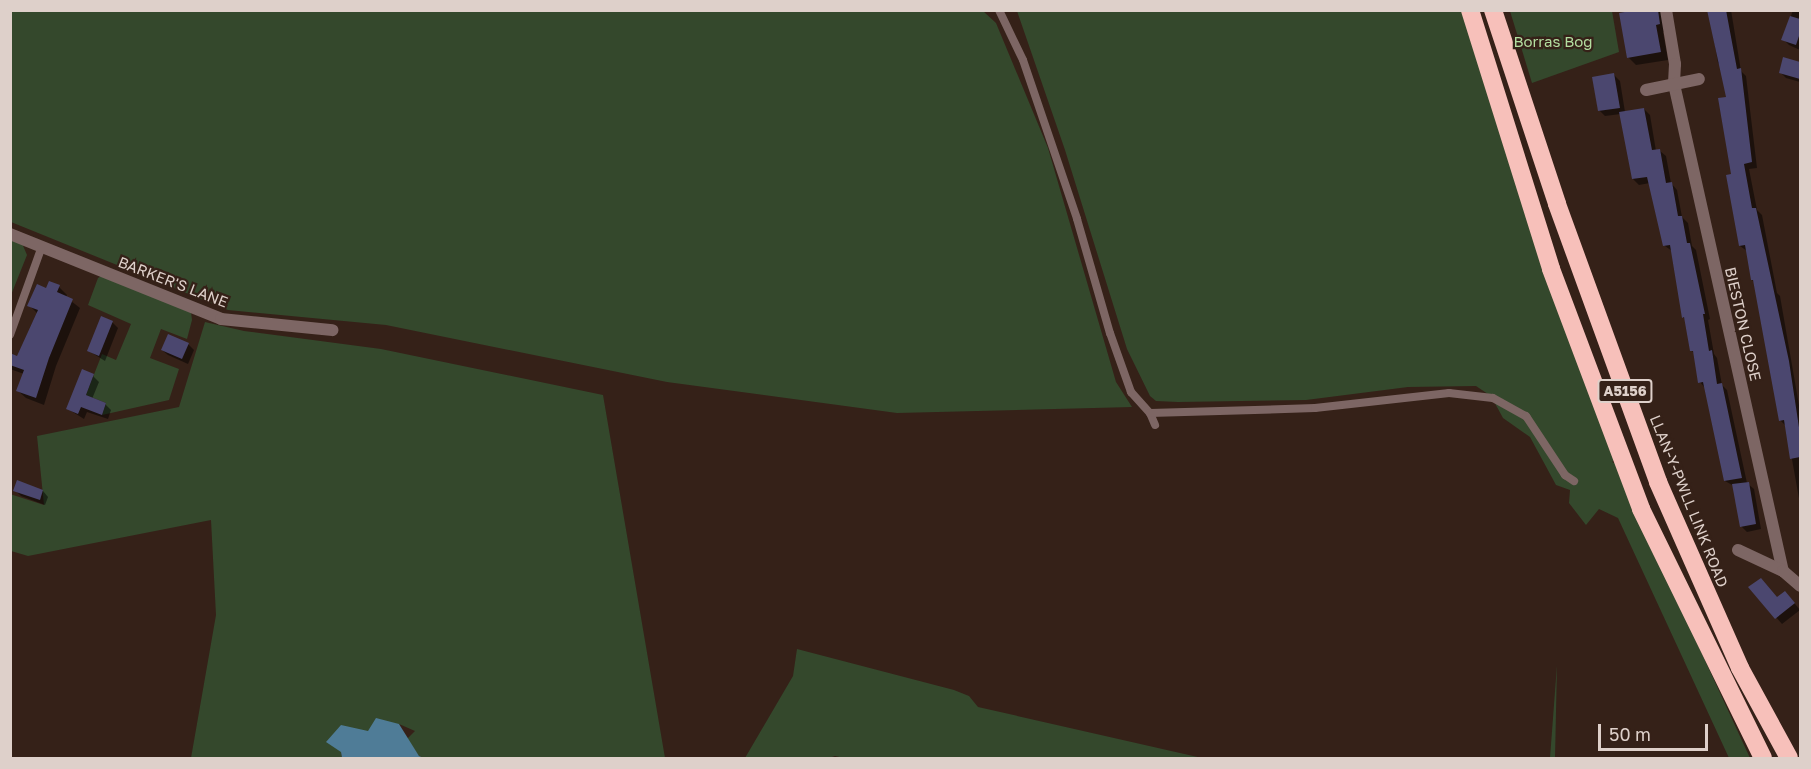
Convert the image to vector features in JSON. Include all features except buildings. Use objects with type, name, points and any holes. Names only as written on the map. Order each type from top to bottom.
[{"type":"highway","name":"A5156","points":[[1470,10],[1551,269],[1641,509],[1763,759]]},
{"type":"highway","name":"LLAN-Y-PWLL LINK ROAD","points":[[1493,10],[1557,204],[1658,482],[1740,668],[1789,759]]},
{"type":"street","name":"BIESTON CLOSE","points":[[1666,10],[1676,64],[1674,84],[1783,571]]},
{"type":"street","points":[[1646,90],[1699,79]]},
{"type":"street","name":"BARKER'S LANE","points":[[10,234],[221,319],[332,330]]},
{"type":"street","points":[[1738,550],[1783,571],[1800,586]]},
{"type":"lane","points":[[999,10],[1013,35],[1027,70],[1077,219],[1095,287],[1131,392],[1150,413],[1155,425]]},
{"type":"lane","points":[[10,335],[42,246]]},
{"type":"lane","points":[[1150,413],[1315,408],[1449,393],[1493,398],[1526,416],[1565,475],[1574,482]]},
{"type":"green space","points":[[11,10],[983,11],[996,23],[1048,148],[1116,382],[1132,407],[897,413],[667,382],[386,325],[228,310],[11,222]]},
{"type":"green space","points":[[1017,11],[1463,11],[1615,459],[1612,462],[1617,464],[1750,758],[1729,758],[1618,518],[1599,509],[1586,525],[1569,503],[1570,490],[1556,485],[1530,437],[1503,418],[1491,396],[1476,386],[1408,387],[1306,400],[1178,402],[1156,401],[1150,396],[1127,349],[1065,150]]},
{"type":"green space","name":"Borras Bog","points":[[1510,11],[1612,11],[1619,52],[1532,83]]},
{"type":"green space","points":[[11,237],[21,241],[27,255],[11,295]]},
{"type":"green space","points":[[103,275],[191,312],[192,320],[187,339],[161,329],[150,358],[179,369],[169,400],[102,415],[106,403],[86,395],[102,354],[116,360],[131,324],[88,305],[98,278]]},
{"type":"green space","points":[[205,322],[244,331],[381,349],[603,395],[665,758],[424,758],[419,756],[407,739],[415,731],[399,724],[368,731],[341,752],[342,758],[191,758],[216,615],[211,520],[28,556],[11,551],[10,494],[44,505],[37,436],[179,407]]},
{"type":"green space","points":[[797,649],[954,690],[969,696],[978,707],[1202,758],[844,758],[835,756],[829,758],[745,758],[793,676]]},
{"type":"green space","points":[[1557,665],[1555,758],[1550,758]]},
{"type":"water","points":[[376,718],[399,724],[419,756],[424,758],[342,758],[341,752],[326,742],[341,725],[368,731]]}]
